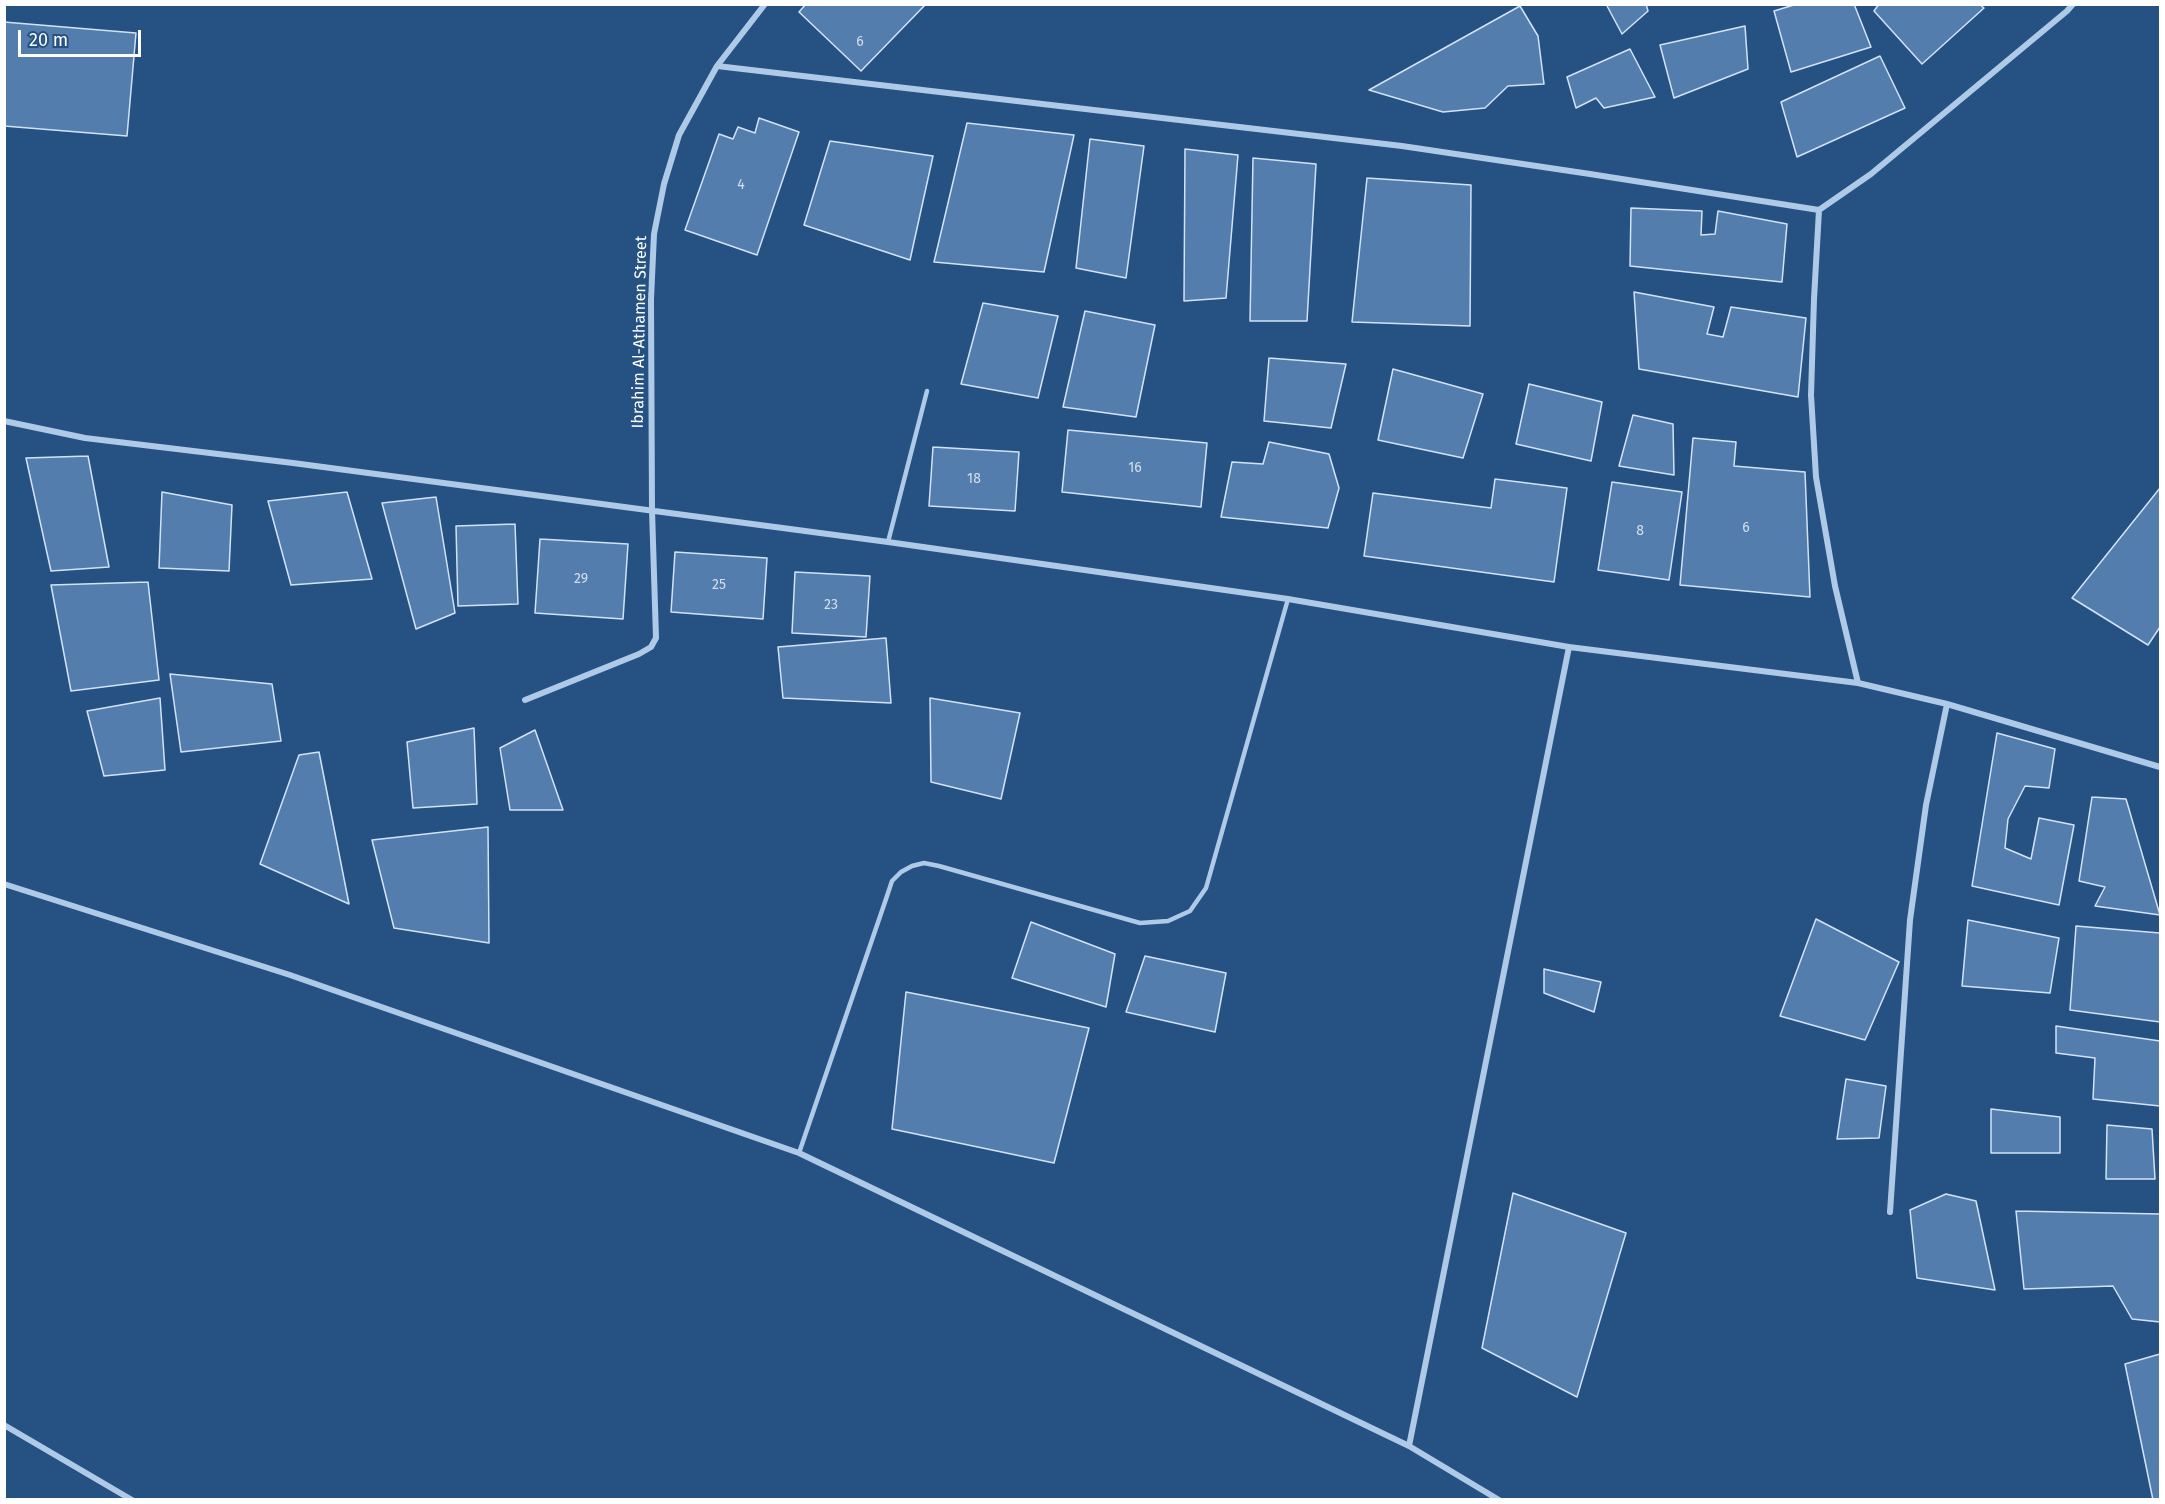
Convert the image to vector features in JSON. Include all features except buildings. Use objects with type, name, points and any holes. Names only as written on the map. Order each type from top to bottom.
[{"type":"street","name":"Ibrahim Al-Athamen Street","points":[[525,700],[639,654],[651,646],[656,638],[652,510],[651,299],[654,234],[664,184],[679,135],[717,66],[765,4]]},
{"type":"street","points":[[717,66],[1402,146],[1819,210],[1871,174],[2073,4]]},
{"type":"street","points":[[1819,210],[1811,395],[1816,477],[1835,586],[1858,683]]},
{"type":"street","points":[[4,421],[85,438],[888,542],[1288,599],[1569,646],[1858,683],[1947,704],[2160,767]]},
{"type":"street","points":[[1409,1446],[1569,646]]},
{"type":"street","points":[[1890,1212],[1910,920],[1926,806],[1947,704]]},
{"type":"street","points":[[4,884],[290,975],[799,1154],[1409,1446],[1499,1500]]},
{"type":"street","points":[[4,1425],[132,1500]]},
{"type":"lane","points":[[888,542],[927,391]]},
{"type":"lane","points":[[799,1154],[892,881],[901,872],[912,866],[924,864],[939,866],[1140,923],[1168,921],[1190,911],[1206,888],[1288,599]]}]
